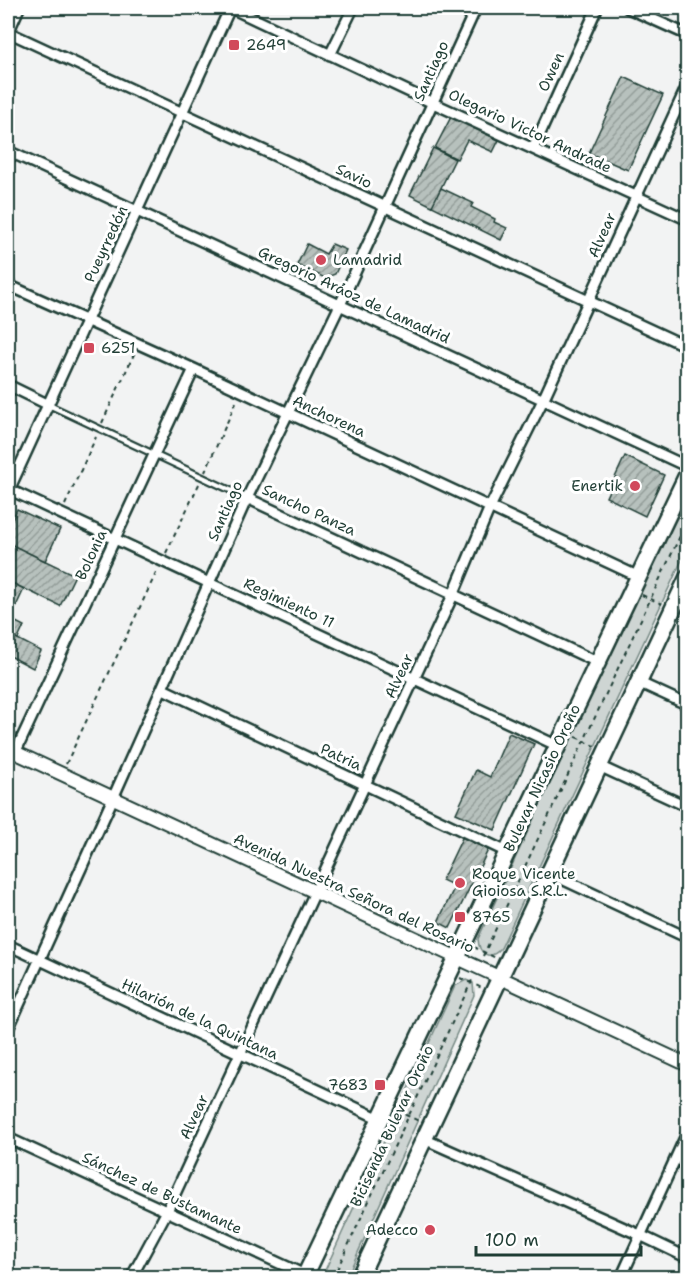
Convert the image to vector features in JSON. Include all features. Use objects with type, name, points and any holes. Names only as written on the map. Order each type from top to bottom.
[{"type":"main road","name":"Bulevar Nicasio Oroño","points":[[305,1276],[687,473]]},
{"type":"main road","points":[[359,1278],[672,609],[683,597],[687,577]]},
{"type":"street","points":[[8,32],[19,8]]},
{"type":"street","name":"Olegario Victor Andrade","points":[[230,8],[687,220]]},
{"type":"street","name":"Pueyrredón","points":[[8,490],[230,8]]},
{"type":"street","points":[[330,55],[352,8]]},
{"type":"street","name":"Santiago","points":[[8,1029],[247,498],[340,305],[476,8]]},
{"type":"street","name":"Owen","points":[[533,149],[597,8]]},
{"type":"street","points":[[628,8],[687,35]]},
{"type":"street","name":"Savio","points":[[8,32],[687,347]]},
{"type":"street","name":"Alvear","points":[[131,1278],[166,1213],[453,595],[490,507],[589,302],[687,84]]},
{"type":"street","name":"Gregorio Aráoz de Lamadrid","points":[[8,151],[687,466]]},
{"type":"street","name":"Anchorena","points":[[8,285],[490,507],[634,583]]},
{"type":"street","name":"Bolonia","points":[[11,751],[115,539],[194,369]]},
{"type":"street","name":"Sancho Panza","points":[[8,385],[49,405]]},
{"type":"street","name":"Regimiento 11","points":[[8,490],[414,678],[561,739]]},
{"type":"street","name":"Sancho Panza","points":[[247,498],[597,662]]},
{"type":"street","points":[[638,682],[687,705]]},
{"type":"street","name":"Patria","points":[[163,688],[507,852]]},
{"type":"street","name":"Avenida Nuestra Señora del Rosario","points":[[11,751],[687,1065]]},
{"type":"street","points":[[602,759],[687,807]]},
{"type":"street","points":[[549,873],[687,938]]},
{"type":"street","name":"Hilarión de la Quintana","points":[[8,945],[240,1054],[383,1113]]},
{"type":"street","points":[[621,1278],[687,1131]]},
{"type":"street","points":[[427,1133],[687,1258]]},
{"type":"street","name":"Sánchez de Bustamante","points":[[8,1138],[305,1276]]},
{"type":"lane","name":"Sancho Panza","points":[[49,405],[247,498]]},
{"type":"path","points":[[61,774],[203,477],[241,392]]},
{"type":"path","points":[[484,952],[687,519]]},
{"type":"path","points":[[634,583],[650,598],[672,609]]},
{"type":"path","points":[[561,739],[584,741],[602,759]]},
{"type":"path","points":[[464,942],[507,963]]},
{"type":"path","points":[[449,972],[493,993]]},
{"type":"path","name":"Bicisenda Bulevar Oroño","points":[[333,1278],[470,982]]},
{"type":"path","points":[[383,1113],[408,1116],[427,1133]]},
{"type":"shaded area","points":[[687,491],[687,549],[501,948],[493,954],[486,954],[480,949],[478,939],[684,493]]},
{"type":"shaded area","points":[[466,980],[473,983],[474,995],[347,1277],[322,1277],[455,986]]},
{"type":"building","points":[[624,77],[663,95],[628,170],[589,153]]},
{"type":"building","points":[[451,117],[499,140],[493,152],[467,140],[457,159],[435,148]]},
{"type":"building","points":[[433,148],[455,159],[432,206],[410,195]]},
{"type":"building","points":[[441,188],[473,203],[471,207],[507,228],[501,240],[432,206]]},
{"type":"building","name":"Lamadrid","points":[[307,244],[326,254],[332,244],[346,250],[335,274],[325,278],[297,265]]},
{"type":"building","name":"Enertik","points":[[625,456],[664,475],[645,516],[606,497]]},
{"type":"building","points":[[17,509],[60,529],[45,561],[8,543],[8,529]]},
{"type":"building","points":[[8,543],[75,575],[60,606],[8,581]]},
{"type":"building","points":[[8,581],[24,589],[10,619],[8,618]]},
{"type":"building","points":[[8,618],[24,626],[18,639],[8,634]]},
{"type":"building","points":[[8,634],[41,651],[33,668],[8,655]]},
{"type":"building","points":[[509,733],[534,744],[495,830],[456,813],[476,770],[490,777]]},
{"type":"building","name":"Roque Vicente Gioiosa S.R.L.","points":[[463,836],[489,848],[450,928],[438,922],[455,886],[442,880]]},
{"type":"place","name":"2649","points":[[234,45]]},
{"type":"place","name":"Lamadrid","points":[[321,260]]},
{"type":"place","name":"6251","points":[[89,348]]},
{"type":"place","name":"Enertik","points":[[635,486]]},
{"type":"place","name":"Roque Vicente Gioiosa S.R.L.","points":[[460,883]]},
{"type":"place","name":"8765","points":[[460,917]]},
{"type":"place","name":"7683","points":[[380,1085]]},
{"type":"place","name":"Adecco","points":[[430,1230]]}]
